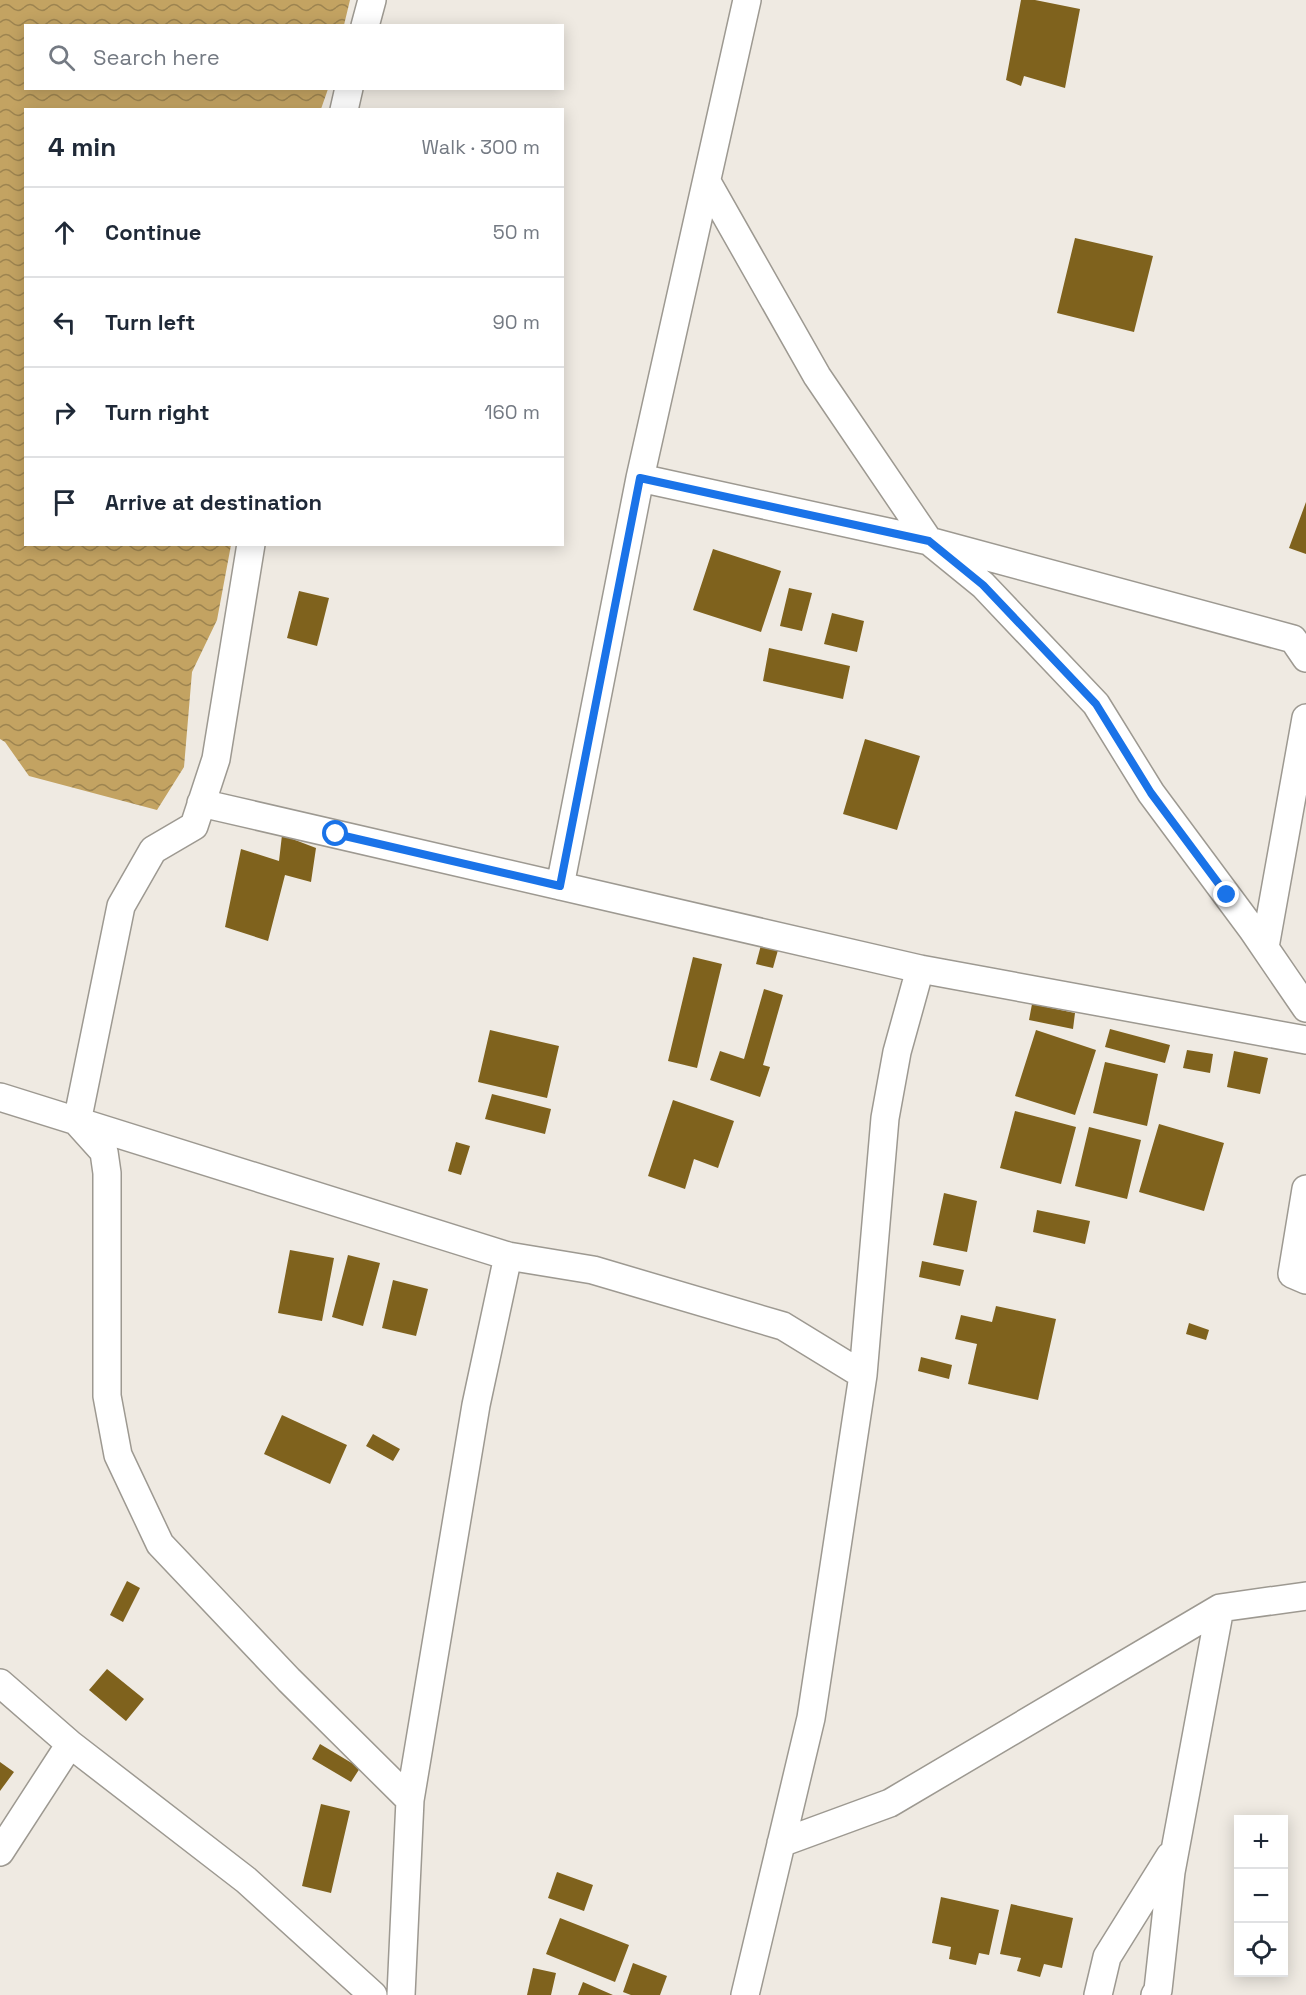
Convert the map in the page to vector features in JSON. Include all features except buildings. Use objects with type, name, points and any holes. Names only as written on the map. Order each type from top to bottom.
[{"type":"street","points":[[366,24],[372,0]]},
{"type":"street","points":[[560,886],[640,478],[747,0]]},
{"type":"street","points":[[344,108],[349,90]]},
{"type":"street","points":[[706,182],[816,375],[929,541],[983,585],[1096,704],[1151,793],[1265,948],[1306,1008]]},
{"type":"street","points":[[640,478],[929,541],[1302,645]]},
{"type":"street","points":[[77,1122],[121,906],[153,850],[194,826],[216,759],[251,546]]},
{"type":"street","points":[[1265,948],[1306,718]]},
{"type":"street","points":[[201,803],[920,969],[1306,1040]]},
{"type":"street","points":[[745,1995],[812,1718],[863,1375],[885,1118],[897,1052],[920,969]]},
{"type":"street","points":[[0,1097],[508,1256],[593,1270],[783,1326],[863,1375]]},
{"type":"street","points":[[77,1122],[104,1152],[107,1173],[107,1396],[118,1455],[160,1544],[290,1680],[410,1800]]},
{"type":"street","points":[[1306,1189],[1292,1274],[1306,1280]]},
{"type":"street","points":[[401,1995],[410,1800],[476,1405],[508,1256]]},
{"type":"street","points":[[782,1843],[890,1803],[1220,1608],[1306,1596]]},
{"type":"street","points":[[1155,1995],[1158,1990],[1175,1847],[1220,1608]]},
{"type":"street","points":[[0,1683],[70,1744],[246,1880],[374,1995]]},
{"type":"street","points":[[0,1852],[70,1744]]},
{"type":"street","points":[[1098,1995],[1107,1957],[1175,1847]]},
{"type":"water","points":[[0,0],[350,0],[344,24],[24,24],[24,90],[328,90],[321,108],[24,108],[24,546],[231,546],[217,620],[192,672],[184,767],[157,810],[29,776],[5,742],[0,739]]},
{"type":"route","points":[[336,834],[560,886],[640,478],[929,541],[983,585],[1096,704],[1151,793],[1227,895]]}]
